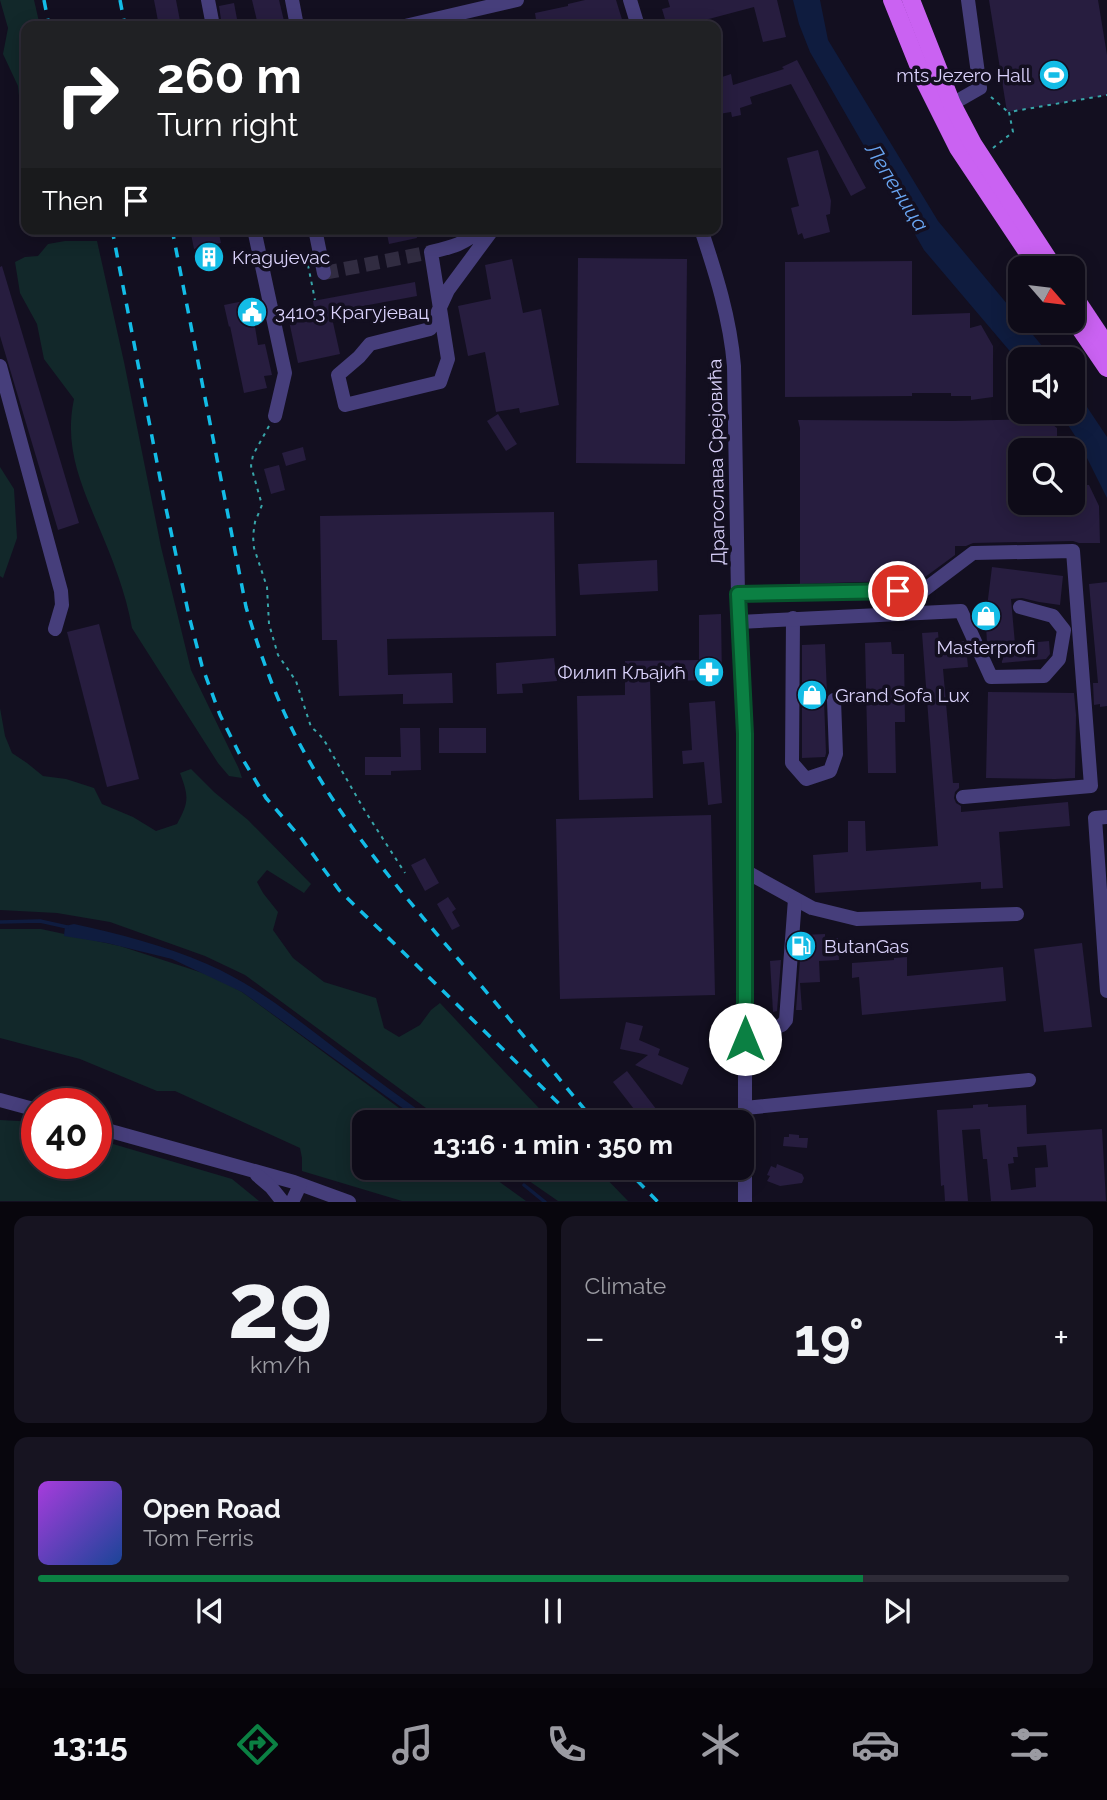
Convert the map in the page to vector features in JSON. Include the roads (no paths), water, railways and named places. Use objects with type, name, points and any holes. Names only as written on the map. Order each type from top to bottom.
[{"type":"main road","points":[[892,0],[925,82],[958,148],[1030,256]]},
{"type":"main road","points":[[912,1],[952,104],[973,144],[1046,256]]},
{"type":"main road","points":[[1085,313],[1107,346]]},
{"type":"main road","points":[[1083,333],[1107,368]]},
{"type":"street","points":[[208,0],[212,21]]},
{"type":"street","points":[[292,0],[296,21]]},
{"type":"street","points":[[438,21],[517,0]]},
{"type":"street","points":[[630,0],[636,21]]},
{"type":"street","points":[[952,104],[981,88],[968,0]]},
{"type":"street","points":[[473,10],[476,21]]},
{"type":"street","points":[[255,235],[285,373],[275,416]]},
{"type":"street","points":[[316,235],[324,273]]},
{"type":"street","points":[[475,235],[467,242],[431,252],[441,306],[448,359],[440,382],[345,405],[338,375],[370,344],[430,329],[441,306],[448,290],[489,235]]},
{"type":"street","name":"Драгослава Срејовића","points":[[703,235],[723,300],[732,350],[735,415],[738,594],[745,734],[745,1202]]},
{"type":"street","points":[[0,366],[61,591],[62,605],[55,629]]},
{"type":"street","points":[[738,594],[924,590],[973,553],[1073,551],[1091,786],[963,797]]},
{"type":"street","points":[[739,622],[961,611],[991,677],[1044,676],[1059,659],[1064,630],[1053,616],[1020,607]]},
{"type":"street","points":[[793,618],[792,763],[806,779],[830,771],[836,754],[834,700]]},
{"type":"street","points":[[1107,817],[1095,818],[1107,990]]},
{"type":"street","points":[[745,871],[812,908],[857,919],[1017,914]]},
{"type":"street","points":[[745,1039],[782,1025],[786,1020],[795,899]]},
{"type":"street","points":[[745,1108],[1029,1080]]},
{"type":"street","points":[[0,1100],[21,1106]]},
{"type":"street","points":[[112,1132],[300,1185],[314,1196],[347,1201]]},
{"type":"street","points":[[253,1172],[271,1187],[283,1202]]},
{"type":"street","points":[[292,1202],[300,1185]]},
{"type":"water","name":"Лепеница","points":[[793,0],[820,0],[828,40],[938,221],[1008,305],[1008,333],[1031,333],[1043,347],[1008,349],[924,250],[810,52]]},
{"type":"water","points":[[1085,404],[1107,437],[1107,498],[1085,454],[1085,438],[1076,438],[1067,424],[1085,424]]},
{"type":"water","points":[[74,924],[125,936],[191,957],[225,972],[276,1004],[418,1110],[405,1110],[242,992],[172,959],[107,943],[64,936],[65,926]]},
{"type":"waterway","points":[[0,922],[40,921],[67,927]]},
{"type":"waterway","points":[[524,1185],[545,1202]]},
{"type":"tunnel","points":[[324,273],[431,252]]},
{"type":"railway","points":[[44,0],[48,21]]},
{"type":"railway","points":[[120,0],[124,21]]},
{"type":"railway","points":[[113,235],[189,616],[202,666],[220,715],[239,753],[266,798],[301,838],[339,890],[566,1110]]},
{"type":"railway","points":[[173,235],[246,607],[286,716],[320,779],[378,863],[585,1110]]},
{"type":"railway","points":[[637,1180],[658,1202]]},
{"type":"place","name":"mts Jezero Hall","points":[[1054,75]]},
{"type":"place","name":"Kragujevac","points":[[209,257]]},
{"type":"place","name":"34103 Крагујевац","points":[[252,312]]},
{"type":"place","name":"Masterprofi","points":[[986,616]]},
{"type":"place","name":"Филип Кљајић","points":[[709,672]]},
{"type":"place","name":"Grand Sofa Lux","points":[[812,695]]},
{"type":"place","name":"ButanGas","points":[[801,946]]}]
